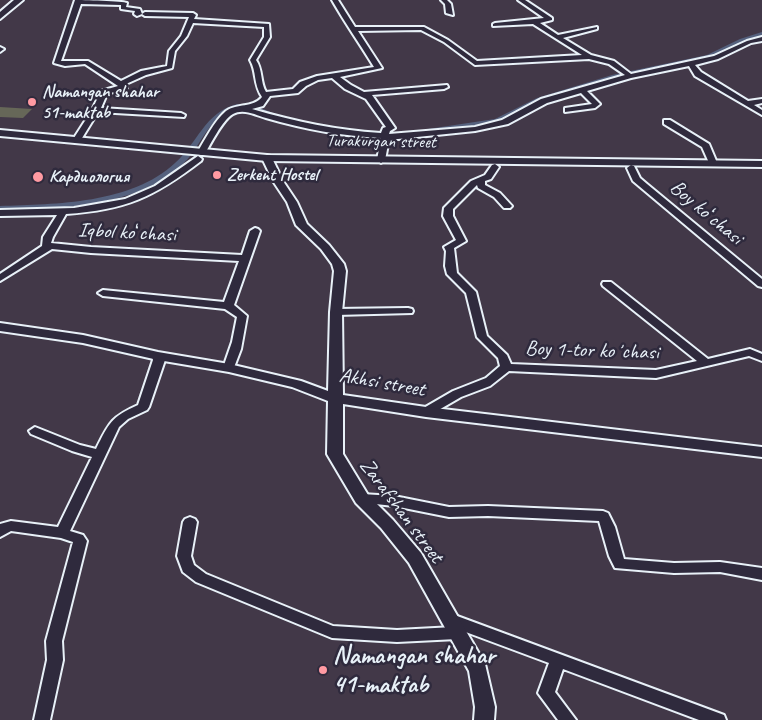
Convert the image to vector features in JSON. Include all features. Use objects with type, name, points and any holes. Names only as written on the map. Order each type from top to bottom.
[{"type":"main road","points":[[0,10],[12,0]]},
{"type":"main road","points":[[0,16],[19,0]]},
{"type":"main road","name":"Turakurgan street","points":[[0,133],[172,154]]},
{"type":"main road","name":"Turakurgan street","points":[[0,140],[269,161],[495,167],[762,169]]},
{"type":"main road","name":"Turakurgan street","points":[[269,161],[381,160],[762,164]]},
{"type":"street","points":[[265,96],[295,90],[317,78],[378,68],[335,0]]},
{"type":"street","points":[[444,0],[448,4],[448,12],[451,14]]},
{"type":"street","points":[[496,25],[550,19],[521,0]]},
{"type":"street","points":[[79,1],[102,4],[124,3],[124,8],[137,9],[137,14],[193,15],[184,36],[173,47],[170,67],[144,73],[122,83],[86,62],[56,63],[79,1]]},
{"type":"street","points":[[190,21],[267,25],[267,38],[253,60],[258,69],[258,88],[265,96]]},
{"type":"street","points":[[534,22],[589,57]]},
{"type":"street","points":[[353,29],[422,28],[446,41],[474,63]]},
{"type":"street","points":[[557,37],[595,28]]},
{"type":"street","points":[[0,213],[62,212],[115,203],[143,195],[200,156],[226,115],[238,109],[245,109],[313,128],[385,135],[437,133],[500,124],[538,103],[628,74],[692,64],[722,56],[749,42],[762,39]]},
{"type":"street","points":[[462,64],[589,57],[608,60],[628,74]]},
{"type":"street","points":[[692,64],[698,74],[762,114]]},
{"type":"street","points":[[334,76],[348,87],[363,94],[374,104],[391,128],[386,130],[381,160]]},
{"type":"street","points":[[76,141],[96,110],[104,93],[121,88],[124,86],[122,83]]},
{"type":"street","points":[[363,94],[444,87]]},
{"type":"street","points":[[568,110],[595,106],[596,104],[582,90]]},
{"type":"street","points":[[245,109],[264,101],[265,96]]},
{"type":"street","points":[[746,104],[762,101]]},
{"type":"street","points":[[96,110],[181,115]]},
{"type":"street","points":[[668,122],[706,146],[713,163]]},
{"type":"street","name":"Zarafshan street","points":[[269,161],[278,181],[292,202],[302,225],[325,247],[338,264],[340,271],[336,312],[335,454],[362,499],[387,524],[415,558],[447,618],[478,670],[485,706],[484,720]]},
{"type":"street","points":[[426,412],[460,393],[485,385],[498,377],[506,367],[503,357],[482,337],[471,292],[452,274],[450,266],[451,251],[449,246],[461,241],[448,216],[449,208],[474,183],[481,181],[491,174],[495,167]]},
{"type":"street","name":"Boy koʻchasi","points":[[631,168],[636,179],[762,284]]},
{"type":"street","points":[[481,181],[481,186],[497,195],[507,206]]},
{"type":"street","name":"Iqbol koʻchasi","points":[[62,212],[48,237],[46,245],[244,258]]},
{"type":"street","points":[[228,306],[255,231]]},
{"type":"street","points":[[0,278],[49,246]]},
{"type":"street","points":[[607,284],[705,362]]},
{"type":"street","points":[[102,293],[228,306],[242,316],[240,332],[229,368]]},
{"type":"street","points":[[336,312],[408,311]]},
{"type":"street","name":"Akhsi street","points":[[0,327],[82,339],[158,356],[229,368],[296,384],[334,398],[426,412],[762,452]]},
{"type":"street","name":"Boy 1-tor koʼchasi","points":[[506,367],[656,374],[750,352],[762,358]]},
{"type":"street","points":[[62,533],[99,454],[118,420],[143,407],[158,356]]},
{"type":"street","points":[[34,431],[76,448],[99,454]]},
{"type":"street","points":[[362,499],[403,502],[449,512],[488,511],[603,516],[614,541],[617,561],[620,564],[674,568],[720,567],[762,574]]},
{"type":"street","points":[[190,522],[184,556],[188,568],[201,578],[332,632],[397,636],[457,633]]},
{"type":"street","points":[[0,532],[4,528],[11,526],[62,533],[78,538],[80,541],[54,641],[55,660],[42,720]]},
{"type":"street","points":[[447,618],[718,720]]},
{"type":"street","points":[[559,659],[546,692],[568,720]]},
{"type":"green space","points":[[0,107],[32,109],[23,118],[0,117]]},
{"type":"waterway","points":[[428,131],[497,121],[539,99],[614,76],[709,56],[742,40],[762,34]]},
{"type":"waterway","points":[[0,208],[53,206],[88,202],[106,199],[139,188],[179,164],[212,121],[219,114],[237,106],[262,110],[285,119]]},
{"type":"place","name":"Namangan shahar 51-maktab","points":[[32,102]]},
{"type":"place","name":"Zerkent Hostel","points":[[217,175]]},
{"type":"place","name":"Кардиология","points":[[38,177]]},
{"type":"place","name":"Namangan shahar 41-maktab","points":[[323,670]]}]
